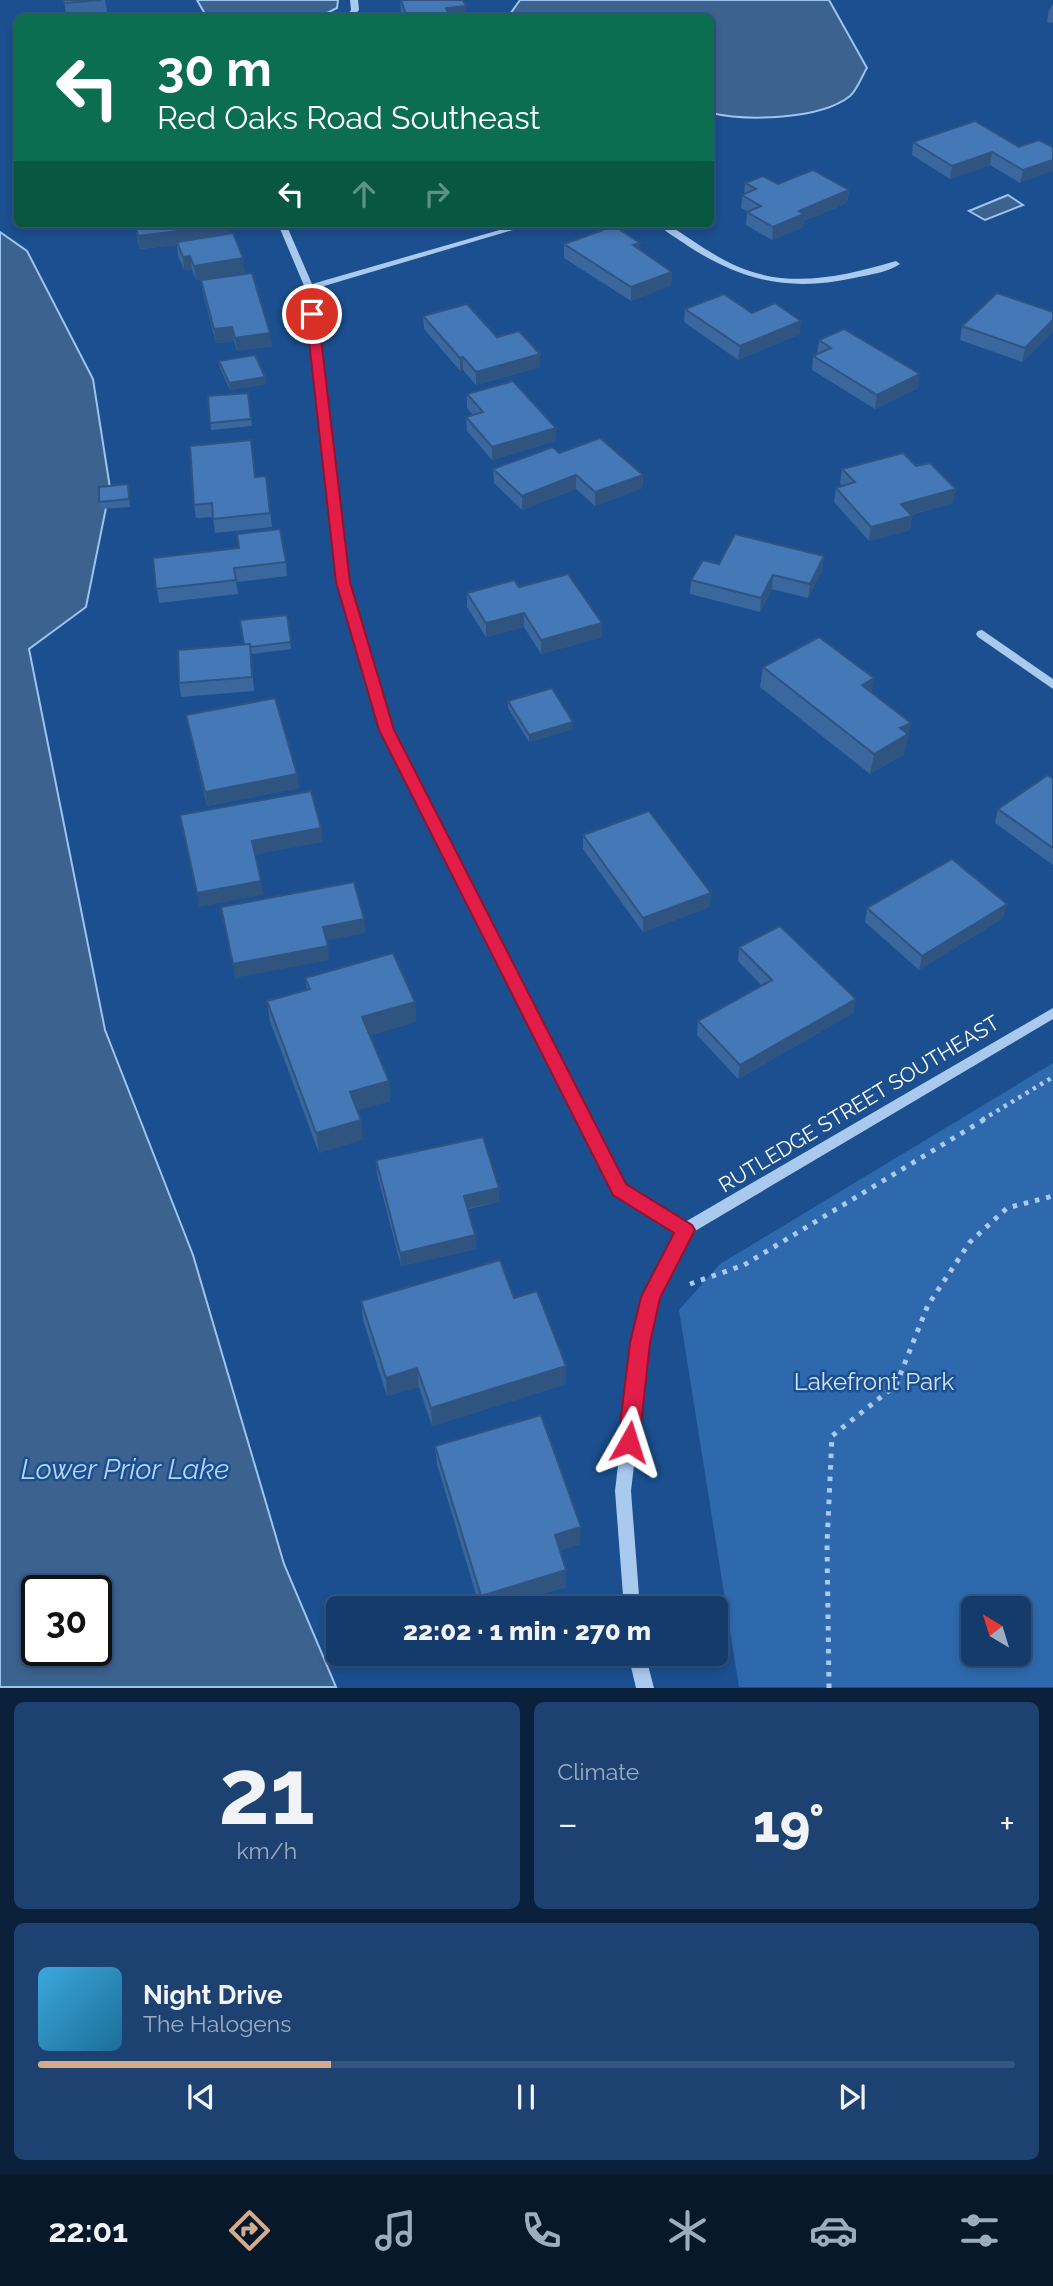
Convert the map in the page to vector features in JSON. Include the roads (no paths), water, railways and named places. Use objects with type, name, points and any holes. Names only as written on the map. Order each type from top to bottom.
[{"type":"street","points":[[284,228],[309,288],[343,582],[387,730],[620,1189],[685,1230],[650,1297],[640,1343],[623,1491],[631,1596]]},
{"type":"street","points":[[309,288],[515,228]]},
{"type":"street","points":[[667,228],[740,271],[799,284],[850,279],[896,264]]},
{"type":"street","points":[[982,634],[1053,685]]},
{"type":"street","name":"RUTLEDGE STREET SOUTHEAST","points":[[685,1230],[1053,1013]]},
{"type":"street","points":[[640,1666],[645,1688]]},
{"type":"water","points":[[197,0],[338,0],[337,8],[325,14],[205,14]]},
{"type":"water","points":[[520,0],[829,0],[867,68],[850,96],[821,110],[782,116],[726,116],[714,114],[714,14],[510,14]]},
{"type":"water","points":[[1008,195],[1023,205],[985,220],[969,211]]},
{"type":"water","name":"Lower Prior Lake","points":[[0,232],[27,251],[93,379],[110,488],[86,607],[29,649],[105,1030],[193,1255],[284,1564],[336,1687],[0,1687]]},
{"type":"park label","name":"Lakefront Park","points":[[874,1382]]}]
